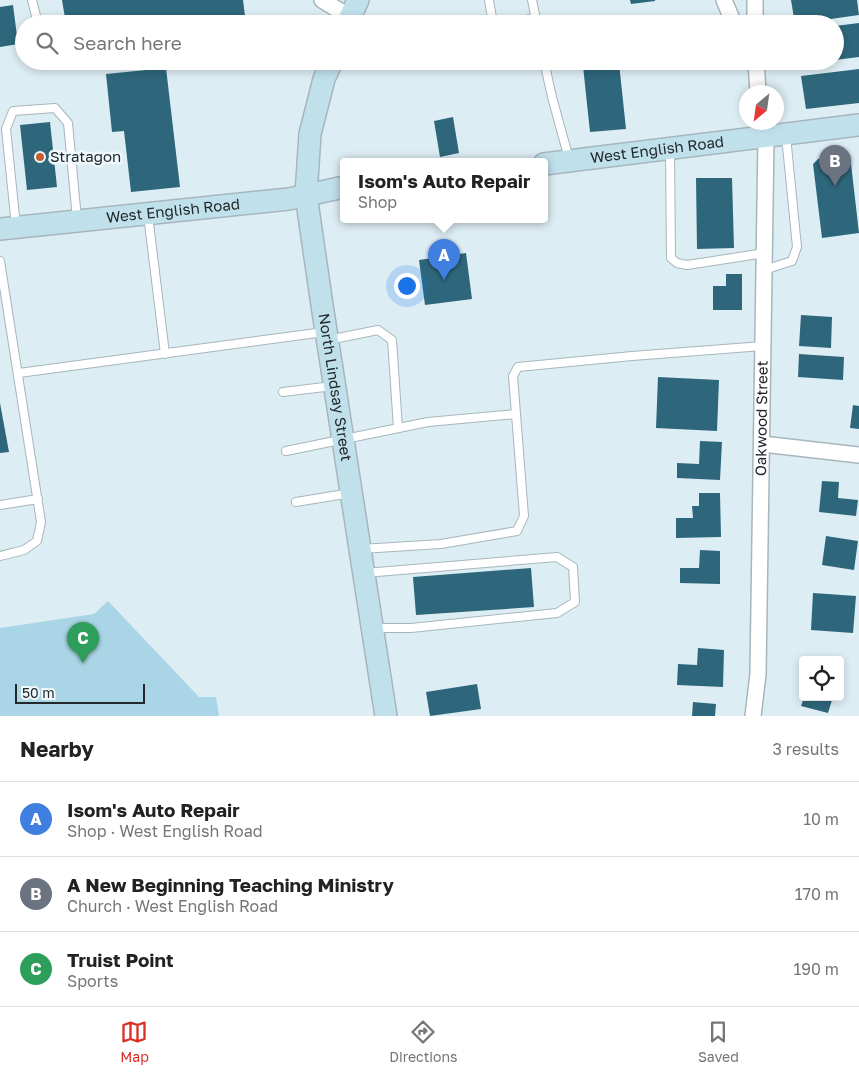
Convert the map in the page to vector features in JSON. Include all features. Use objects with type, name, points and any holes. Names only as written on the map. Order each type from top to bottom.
[{"type":"main road","name":"North Lindsay Street","points":[[328,70],[310,134],[306,195],[386,716]]},
{"type":"main road","name":"West English Road","points":[[548,164],[670,148],[772,131],[859,126]]},
{"type":"main road","name":"West English Road","points":[[8,229],[289,199],[340,188]]},
{"type":"street","points":[[322,0],[352,13]]},
{"type":"street","points":[[724,0],[730,15]]},
{"type":"street","points":[[754,0],[755,15]]},
{"type":"street","points":[[752,70],[757,85]]},
{"type":"street","points":[[756,70],[757,85]]},
{"type":"street","name":"Oakwood Street","points":[[753,716],[758,674],[764,253],[772,131]]},
{"type":"street","points":[[762,444],[859,455]]},
{"type":"lane","points":[[32,0],[36,15]]},
{"type":"lane","points":[[489,0],[492,15]]},
{"type":"lane","points":[[532,0],[535,15]]},
{"type":"lane","points":[[546,70],[570,161]]},
{"type":"lane","points":[[8,229],[6,129],[13,111],[55,108],[68,123],[77,222]]},
{"type":"lane","points":[[764,270],[792,260],[797,247],[772,131]]},
{"type":"lane","points":[[670,148],[671,258],[677,263],[687,265],[764,253]]},
{"type":"lane","points":[[148,215],[165,354]]},
{"type":"lane","points":[[0,260],[42,522],[36,541],[24,550],[0,556]]},
{"type":"lane","points":[[19,373],[165,354],[378,330],[392,340],[398,428]]},
{"type":"lane","points":[[360,550],[441,544],[517,531],[524,516],[514,376],[518,367],[763,346]]},
{"type":"lane","points":[[283,392],[335,386]]},
{"type":"lane","points":[[286,451],[428,422],[516,414]]},
{"type":"lane","points":[[296,502],[352,492]]},
{"type":"lane","points":[[0,505],[38,499]]},
{"type":"lane","points":[[364,573],[557,557],[573,567],[575,602],[557,613],[411,628],[373,628]]},
{"type":"shaded area","points":[[108,601],[199,697],[216,697],[219,716],[0,716],[0,628],[94,614]]},
{"type":"building","points":[[62,0],[243,0],[245,15],[64,15]]},
{"type":"building","points":[[630,0],[655,0],[655,1],[631,4]]},
{"type":"building","points":[[791,0],[857,0],[859,15],[844,17],[844,15],[794,15]]},
{"type":"building","points":[[13,5],[15,44],[0,47],[0,7]]},
{"type":"building","points":[[859,23],[859,57],[844,59],[844,25]]},
{"type":"building","points":[[859,69],[859,103],[806,109],[801,76]]},
{"type":"building","points":[[166,70],[180,187],[131,192],[124,131],[112,132],[106,74]]},
{"type":"building","points":[[583,70],[620,70],[626,129],[590,132]]},
{"type":"building","points":[[453,117],[459,153],[440,157],[434,121]]},
{"type":"building","points":[[50,122],[57,187],[27,190],[20,125]]},
{"type":"building","points":[[850,155],[859,233],[822,238],[813,164],[818,159]]},
{"type":"building","points":[[696,178],[732,178],[734,248],[697,249]]},
{"type":"building","points":[[466,253],[472,299],[425,305],[419,260]]},
{"type":"building","points":[[726,274],[742,274],[742,310],[713,310],[713,286],[726,286]]},
{"type":"building","points":[[801,315],[832,317],[831,348],[799,346]]},
{"type":"building","points":[[799,354],[844,357],[843,380],[798,377]]},
{"type":"building","points":[[658,377],[719,380],[717,431],[656,428]]},
{"type":"building","points":[[0,403],[9,452],[0,453]]},
{"type":"building","points":[[853,405],[859,406],[859,429],[850,428]]},
{"type":"building","points":[[700,441],[722,442],[720,480],[677,478],[677,463],[699,464]]},
{"type":"building","points":[[822,481],[839,482],[838,498],[858,500],[856,516],[819,512]]},
{"type":"building","points":[[699,493],[720,493],[721,537],[676,538],[676,518],[693,518],[692,506],[699,506]]},
{"type":"building","points":[[826,536],[858,541],[854,570],[822,565]]},
{"type":"building","points":[[700,550],[720,551],[720,584],[680,583],[680,568],[699,568]]},
{"type":"building","points":[[531,568],[534,607],[416,615],[413,577]]},
{"type":"building","points":[[813,593],[856,596],[853,633],[811,630]]},
{"type":"building","points":[[698,648],[724,650],[723,687],[677,685],[678,664],[697,665]]},
{"type":"building","points":[[477,684],[481,709],[430,716],[426,692]]},
{"type":"building","points":[[803,701],[832,701],[828,713],[801,706]]},
{"type":"building","points":[[693,702],[716,704],[715,716],[692,716]]},
{"type":"place","name":"Stratagon","points":[[40,157]]},
{"type":"place","name":"A New Beginning Teaching Ministry","points":[[835,186]]},
{"type":"place","name":"Isom's Auto Repair","points":[[444,280]]},
{"type":"place","name":"Truist Point","points":[[83,663]]}]
